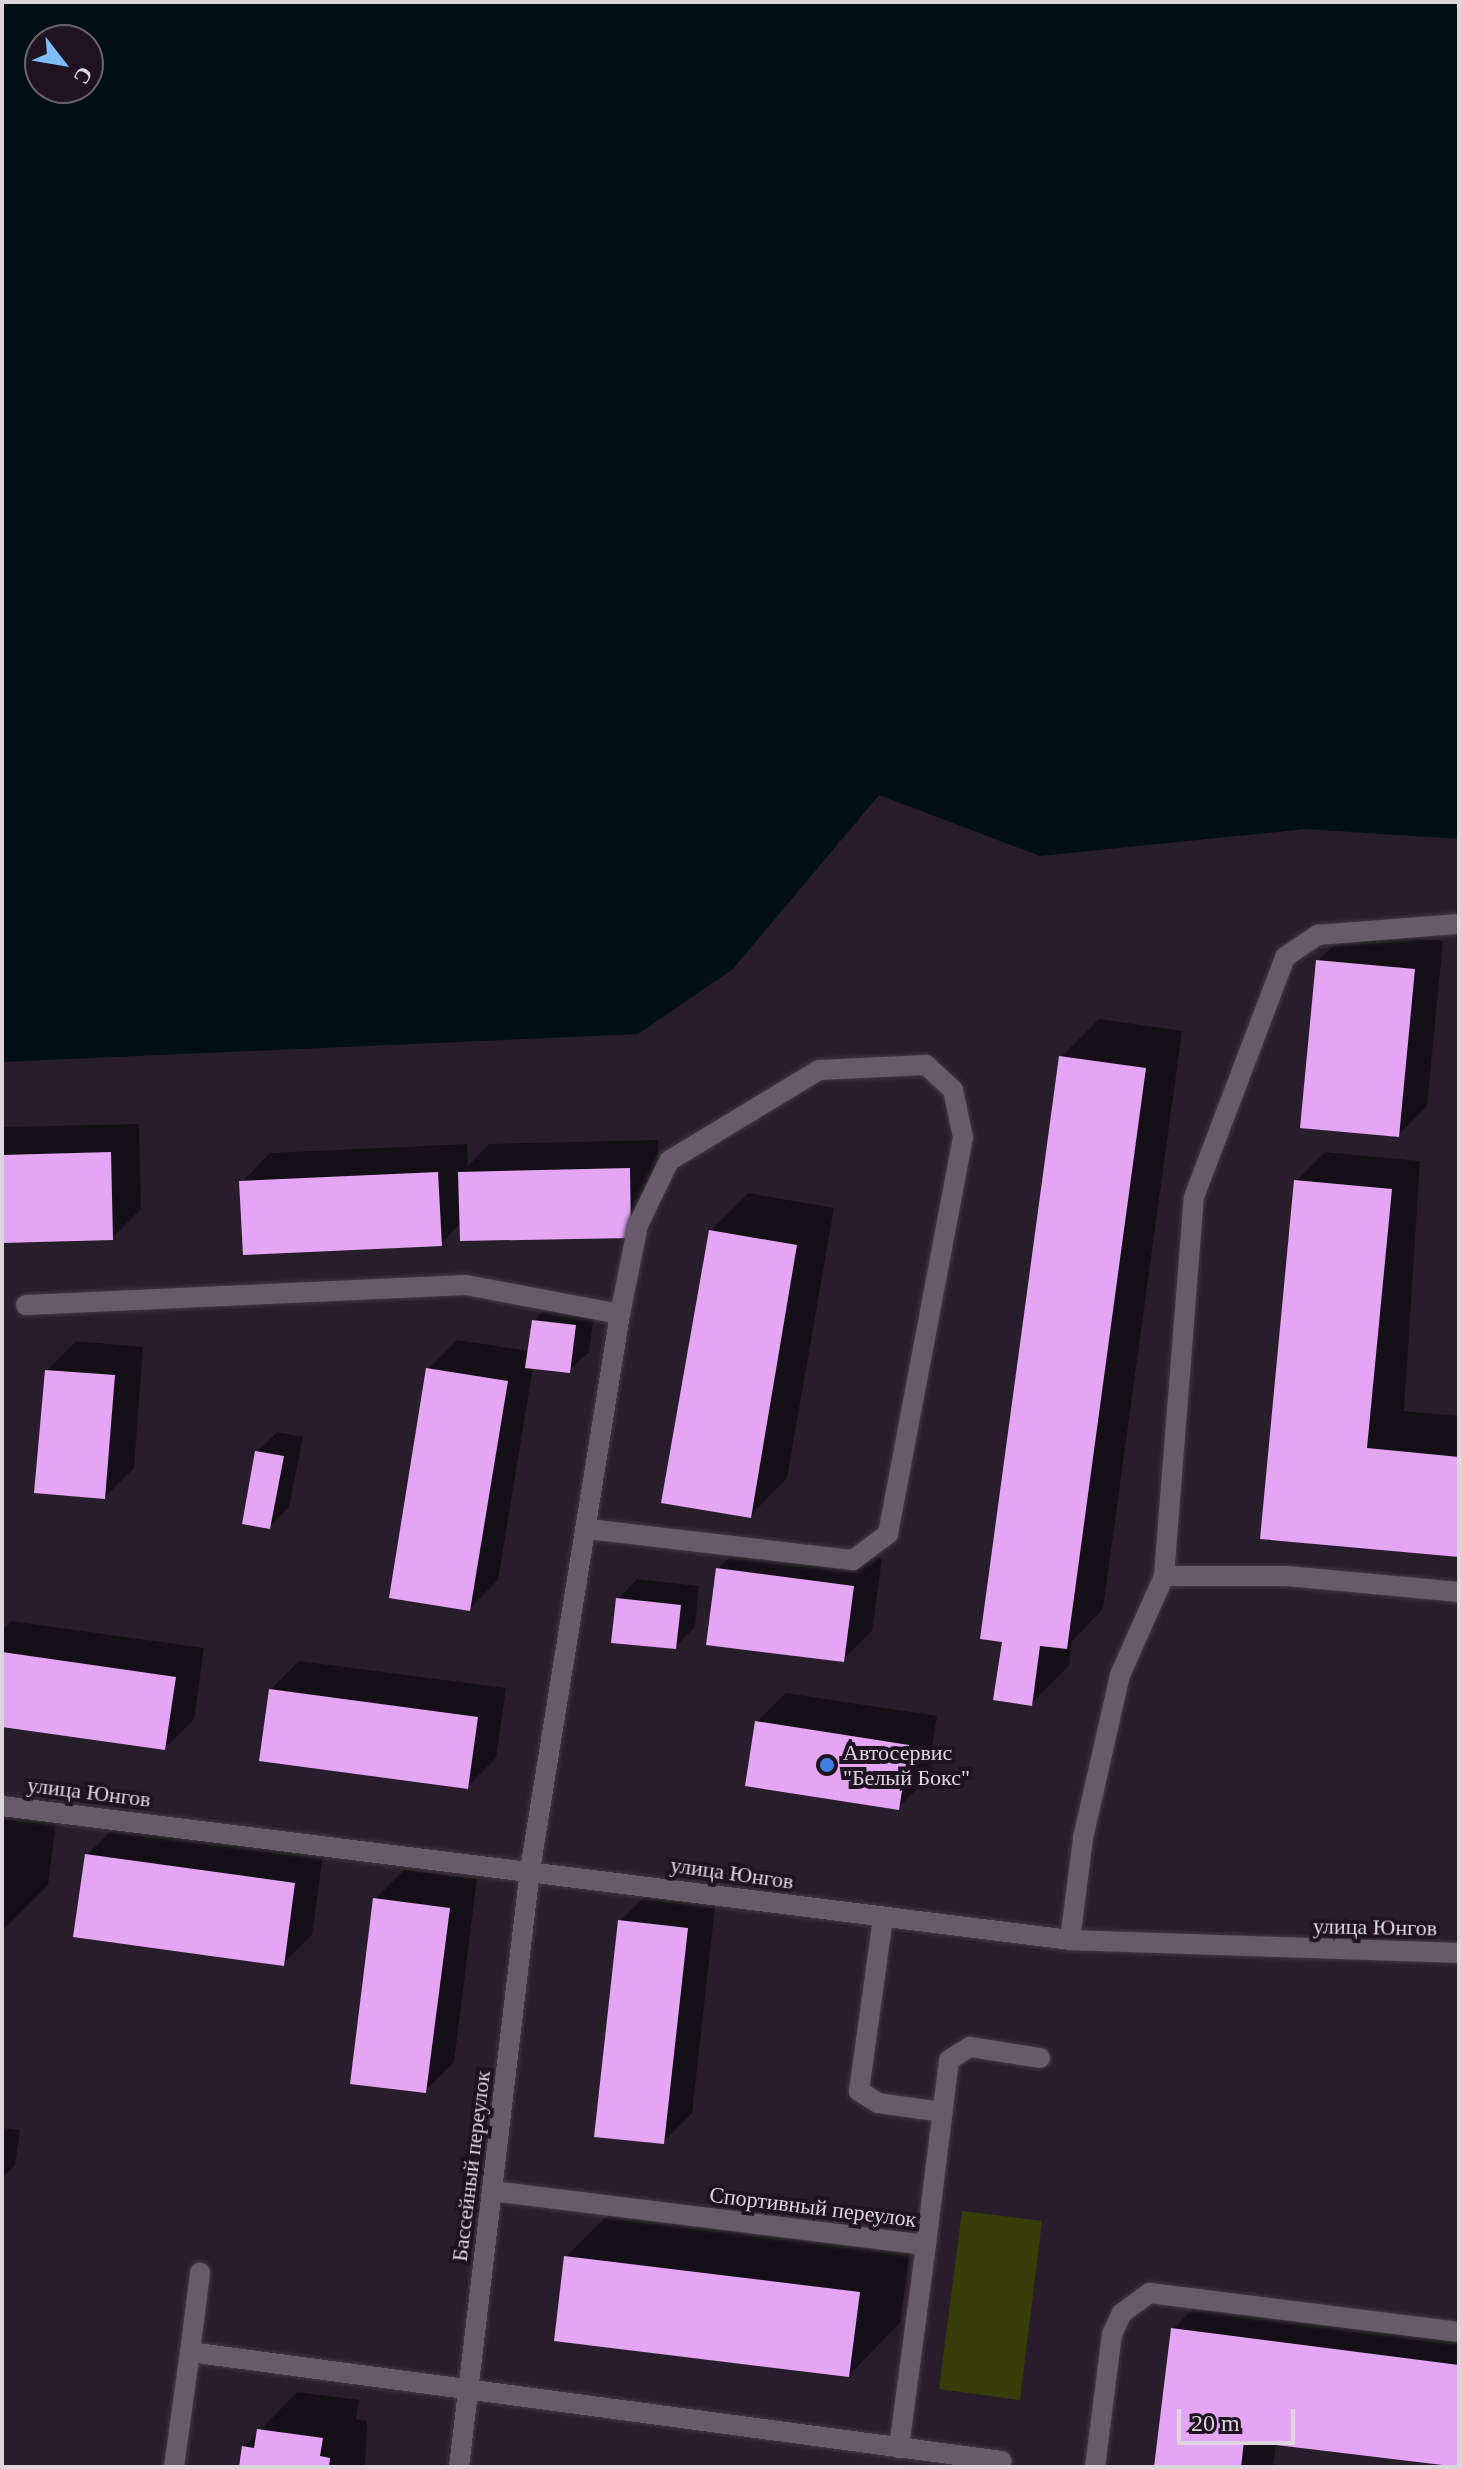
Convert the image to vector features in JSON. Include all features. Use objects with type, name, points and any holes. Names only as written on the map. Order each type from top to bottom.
[{"type":"street","points":[[1070,1940],[1083,1838],[1120,1675],[1164,1576],[1194,1197],[1285,957],[1318,935],[1459,924]]},
{"type":"street","name":"Бассейный переулок","points":[[459,2467],[530,1870],[588,1529],[620,1314],[638,1225],[669,1161],[819,1070],[926,1065],[953,1090],[963,1137],[888,1534],[853,1560],[588,1529]]},
{"type":"street","points":[[26,1305],[466,1285],[620,1314]]},
{"type":"street","points":[[1164,1576],[1287,1576],[1459,1592]]},
{"type":"street","name":"улица Юнгов","points":[[2,1806],[1070,1940],[1459,1953]]},
{"type":"street","points":[[883,1918],[859,2091],[878,2103],[942,2112]]},
{"type":"street","points":[[926,2245],[949,2060],[959,2050],[1040,2058]]},
{"type":"street","name":"Спортивный переулок","points":[[492,2191],[926,2245],[899,2448]]},
{"type":"street","points":[[174,2467],[200,2273]]},
{"type":"street","points":[[1095,2467],[1112,2334],[1122,2313],[1150,2293],[1459,2332]]},
{"type":"street","points":[[190,2352],[468,2393],[1002,2461]]},
{"type":"green space","points":[[962,2211],[1042,2221],[1020,2400],[939,2389]]},
{"type":"shaded area","points":[[2,2],[1459,2],[1459,839],[1306,829],[1040,856],[879,795],[733,969],[638,1034],[2,1062]]},
{"type":"building","points":[[1316,960],[1415,969],[1399,1137],[1300,1128]]},
{"type":"building","points":[[1059,1056],[1146,1068],[1067,1649],[1040,1646],[1032,1706],[993,1700],[1002,1642],[980,1639]]},
{"type":"building","points":[[111,1152],[113,1240],[2,1243],[2,1155]]},
{"type":"building","points":[[630,1168],[631,1238],[460,1241],[458,1172]]},
{"type":"building","points":[[438,1172],[442,1246],[243,1255],[239,1181]]},
{"type":"building","points":[[1294,1180],[1392,1189],[1367,1448],[1459,1457],[1459,1557],[1260,1539]]},
{"type":"building","points":[[709,1230],[797,1245],[751,1518],[661,1503]]},
{"type":"building","points":[[532,1320],[576,1325],[570,1373],[525,1368]]},
{"type":"building","points":[[426,1368],[508,1381],[470,1611],[389,1598]]},
{"type":"building","points":[[45,1370],[115,1375],[105,1499],[34,1493]]},
{"type":"building","points":[[255,1451],[284,1456],[270,1529],[242,1524]]},
{"type":"building","points":[[716,1568],[854,1586],[844,1662],[706,1645]]},
{"type":"building","points":[[616,1598],[681,1605],[676,1649],[611,1643]]},
{"type":"building","points":[[2,1652],[176,1677],[165,1750],[2,1727]]},
{"type":"building","points":[[269,1689],[478,1717],[468,1789],[259,1761]]},
{"type":"building","name":"Автосервис \"Белый Бокс\"","points":[[755,1721],[909,1745],[899,1810],[745,1786]]},
{"type":"building","points":[[85,1854],[295,1883],[284,1966],[73,1937]]},
{"type":"building","points":[[373,1898],[450,1908],[426,2093],[350,2084]]},
{"type":"building","points":[[618,1920],[688,1928],[664,2144],[594,2137]]},
{"type":"building","points":[[564,2256],[860,2292],[849,2377],[554,2341]]},
{"type":"building","points":[[1171,2328],[1459,2365],[1459,2467],[1244,2441],[1241,2467],[1154,2467]]},
{"type":"building","points":[[257,2429],[323,2438],[320,2456],[330,2458],[329,2467],[239,2467],[242,2446],[254,2448]]},
{"type":"place","name":"Автосервис \"Белый Бокс\"","points":[[827,1765]]}]
